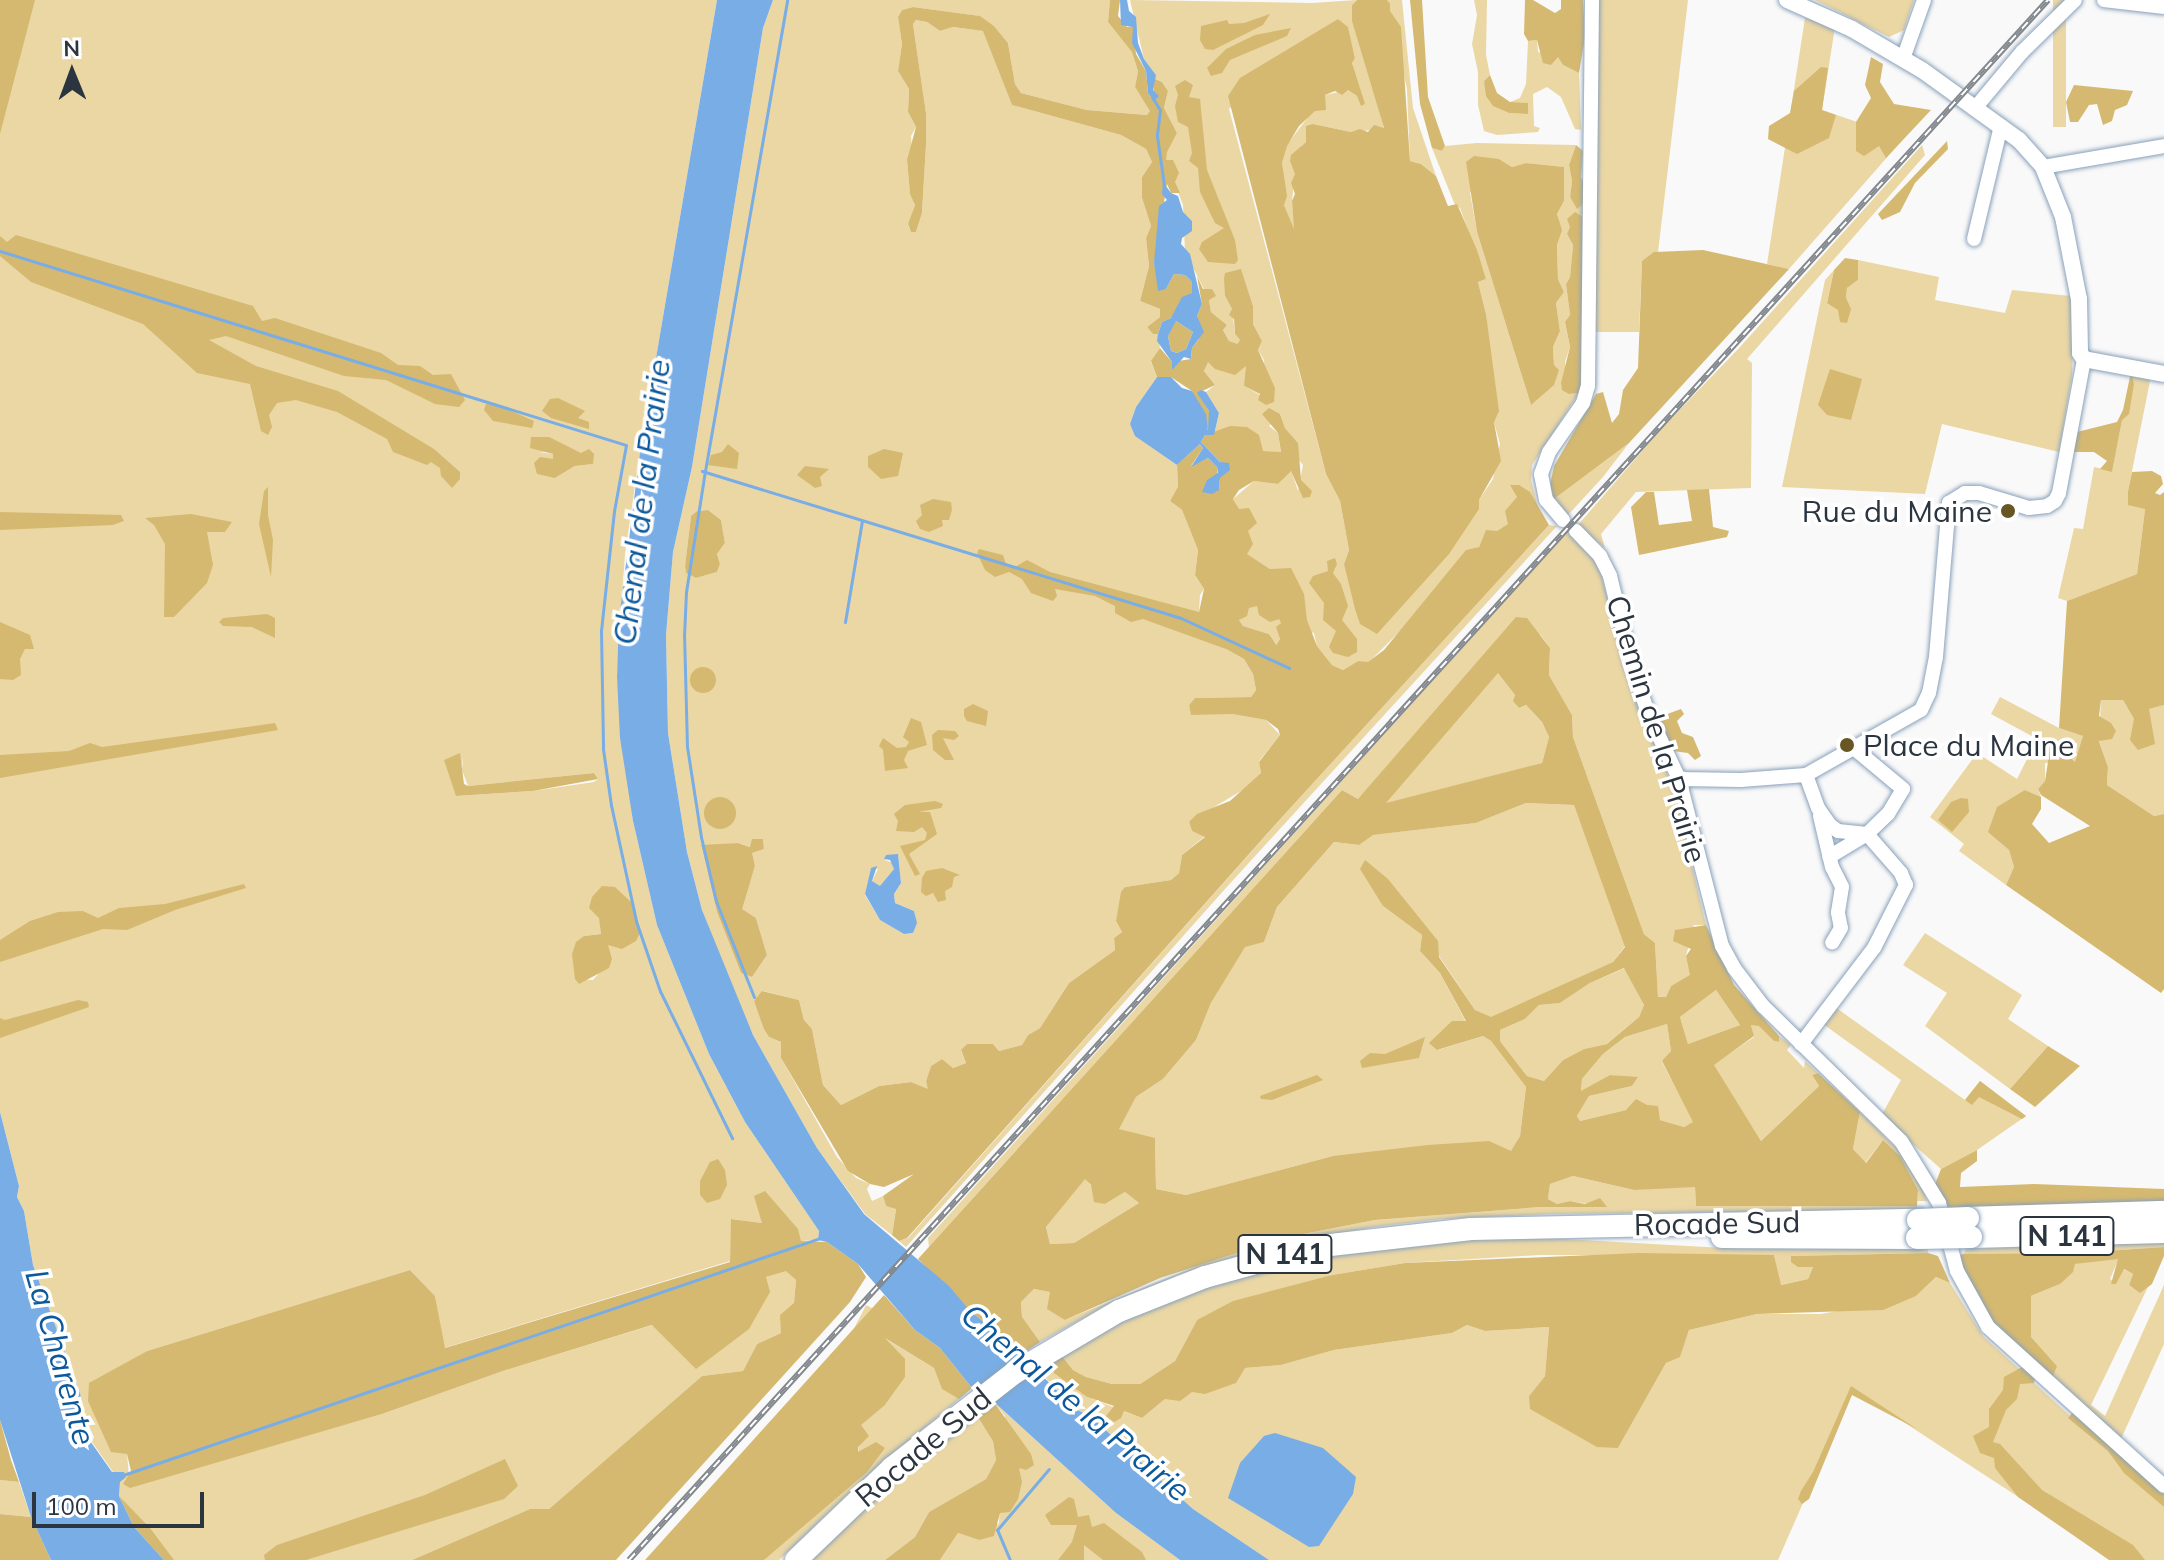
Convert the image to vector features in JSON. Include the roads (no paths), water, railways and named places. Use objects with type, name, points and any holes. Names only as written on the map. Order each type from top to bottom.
[{"type":"highway","name":"N 141","points":[[1969,1228],[2164,1212]]},
{"type":"highway","name":"Rocade Sud","points":[[796,1560],[892,1468],[958,1413],[1068,1338],[1167,1290],[1297,1251],[1398,1235],[1517,1227],[1969,1228]]},
{"type":"highway","name":"N 141","points":[[1969,1228],[2164,1232]]},
{"type":"street","points":[[1563,520],[1546,500],[1541,474],[1549,452],[1583,403],[1588,386],[1592,0]]},
{"type":"street","points":[[1679,779],[1741,780],[1806,775],[1915,715],[1926,703],[1936,657],[1949,503],[1965,493],[1979,493],[2039,508],[2047,506],[2059,493],[2084,359],[2080,353],[2079,299],[2063,217],[2043,167],[2001,126],[1903,59],[1852,29],[1787,0]]},
{"type":"street","points":[[1903,59],[1924,0]]},
{"type":"street","points":[[1976,107],[2022,52],[2075,0]]},
{"type":"street","points":[[2104,0],[2164,7]]},
{"type":"street","points":[[1974,239],[2001,126]]},
{"type":"street","points":[[2043,167],[2164,146]]},
{"type":"street","points":[[2084,359],[2123,363],[2164,374]]},
{"type":"street","name":"Chemin de la Prairie","points":[[1576,531],[1606,566],[1648,713],[1679,779],[1722,946],[1734,968],[1763,1006],[1901,1141],[1939,1203],[1957,1271],[1988,1327],[2164,1486]]},
{"type":"street","points":[[1829,857],[1867,834],[1888,814],[1903,789],[1855,749]]},
{"type":"street","points":[[1806,775],[1818,808],[1829,857],[1842,887],[1838,913],[1841,928],[1832,943]]},
{"type":"street","points":[[1801,1044],[1874,948],[1906,885],[1901,873],[1867,834],[1838,831],[1818,808]]},
{"type":"water","name":"Chenal de la Prairie","points":[[717,0],[773,0],[763,28],[692,467],[673,552],[666,635],[668,733],[687,852],[702,910],[753,1035],[817,1148],[864,1214],[949,1286],[970,1311],[1006,1340],[1077,1410],[1089,1415],[1193,1509],[1269,1560],[1180,1560],[1116,1513],[993,1401],[972,1388],[940,1348],[915,1330],[858,1264],[827,1242],[818,1240],[819,1231],[745,1122],[709,1054],[657,925],[633,821],[620,738],[617,677],[619,619],[640,452]]},
{"type":"water","points":[[1120,0],[1127,0],[1129,11],[1136,17],[1138,43],[1144,59],[1156,75],[1153,90],[1159,96],[1154,101],[1148,93],[1146,71],[1132,43],[1133,27],[1121,25]]},
{"type":"water","points":[[1163,182],[1171,193],[1178,196],[1183,212],[1192,221],[1192,231],[1182,238],[1181,244],[1190,254],[1202,304],[1197,316],[1204,332],[1192,348],[1191,359],[1184,357],[1172,370],[1172,362],[1157,341],[1158,334],[1162,322],[1171,318],[1182,297],[1192,293],[1192,282],[1185,275],[1174,274],[1166,289],[1158,291],[1154,263],[1159,206],[1167,200],[1162,194]],"holes":[[[1176,321],[1193,332],[1186,349],[1177,353],[1171,351],[1168,336]]]},
{"type":"water","points":[[1157,377],[1171,377],[1182,388],[1192,391],[1206,414],[1208,431],[1209,411],[1197,393],[1201,390],[1206,392],[1219,413],[1214,435],[1205,435],[1201,442],[1220,462],[1229,463],[1230,470],[1220,478],[1219,490],[1212,494],[1202,492],[1207,480],[1218,473],[1217,467],[1208,458],[1191,467],[1203,448],[1200,444],[1177,465],[1135,436],[1130,424],[1136,407]]},
{"type":"water","points":[[898,854],[901,883],[894,894],[895,903],[914,911],[917,923],[913,933],[904,934],[880,920],[865,894],[871,868],[877,866],[872,881],[880,886],[894,869],[890,860],[884,859],[886,855]]},
{"type":"water","name":"La Charente","points":[[0,1112],[19,1186],[17,1197],[24,1211],[33,1265],[80,1393],[88,1438],[112,1472],[124,1472],[126,1477],[120,1482],[119,1496],[134,1527],[164,1560],[51,1560],[31,1517],[0,1420]]},
{"type":"water","points":[[1275,1433],[1323,1448],[1356,1477],[1353,1494],[1319,1546],[1309,1547],[1228,1498],[1240,1463],[1264,1436]]},
{"type":"waterway","points":[[754,997],[716,901],[701,837],[687,747],[684,636],[686,592],[705,471],[787,0]]},
{"type":"waterway","points":[[1152,97],[1160,110],[1157,136],[1164,185]]},
{"type":"waterway","name":"Chenal de la Prairie","points":[[0,251],[626,445],[614,511],[601,630],[603,749],[611,805],[636,921],[660,991],[732,1138]]},
{"type":"waterway","points":[[702,471],[1181,618],[1289,668]]},
{"type":"waterway","points":[[845,622],[862,520]]},
{"type":"waterway","points":[[123,1475],[820,1238]]},
{"type":"waterway","points":[[1010,1560],[997,1530],[1049,1469]]},
{"type":"railway","points":[[629,1560],[2048,0]]},
{"type":"place","name":"Rue du Maine","points":[[2008,511]]},
{"type":"place","name":"Place du Maine","points":[[1847,745]]}]
